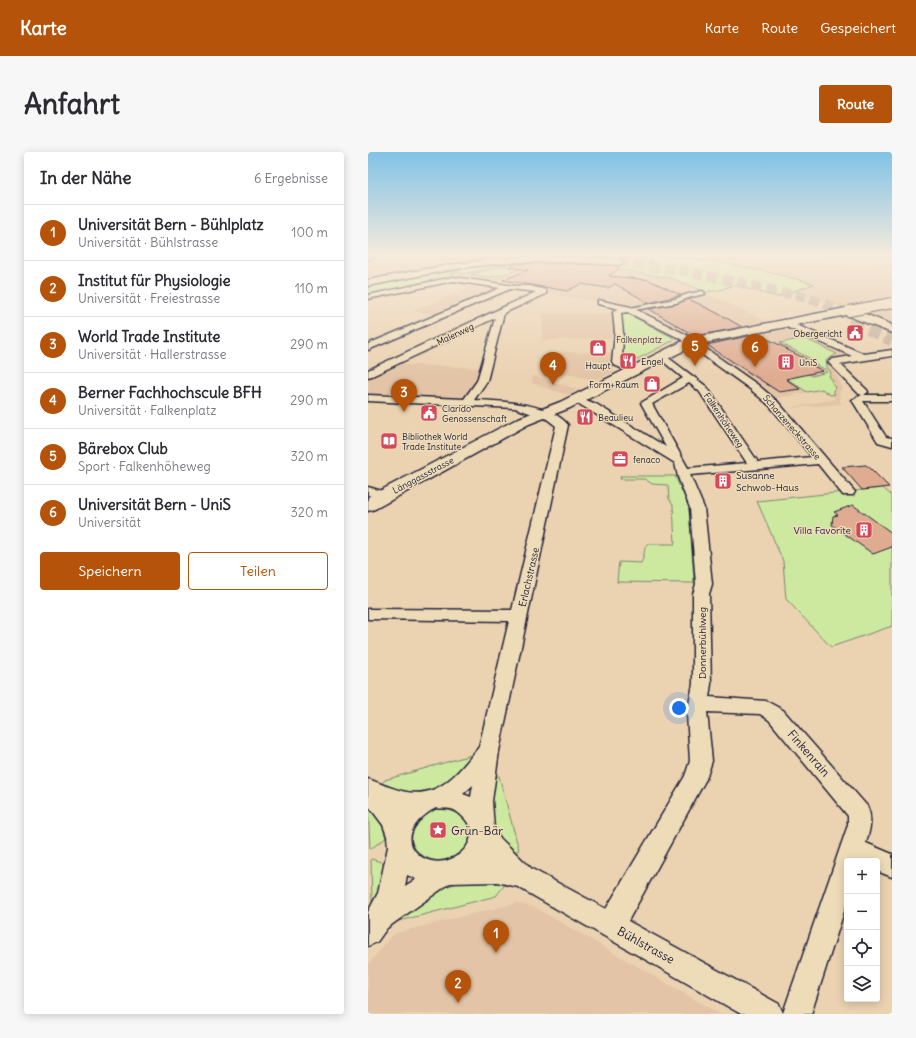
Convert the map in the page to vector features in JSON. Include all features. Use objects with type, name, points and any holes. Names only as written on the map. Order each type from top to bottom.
[{"type":"main road","points":[[543,414],[691,342],[842,311],[892,303]]},
{"type":"main road","points":[[842,311],[892,329]]},
{"type":"main road","name":"Länggassstrasse","points":[[368,505],[376,494],[519,424],[543,414]]},
{"type":"street","points":[[368,347],[490,295]]},
{"type":"street","name":"Malerweg","points":[[368,374],[537,295]]},
{"type":"street","points":[[633,370],[618,364],[619,333],[617,312],[676,301],[689,295]]},
{"type":"street","name":"Schanzeneckstrasse","points":[[602,302],[628,309],[691,342],[768,397],[848,492]]},
{"type":"street","points":[[468,402],[482,381],[500,313]]},
{"type":"street","points":[[785,323],[862,357]]},
{"type":"street","points":[[863,392],[833,363],[862,357],[892,354]]},
{"type":"street","name":"Falkenhöheweg","points":[[662,356],[704,390],[755,466]]},
{"type":"street","points":[[681,467],[646,403],[690,378]]},
{"type":"street","name":"Erlachstrasse","points":[[368,398],[516,405],[543,414],[560,422],[562,429],[489,751],[481,801],[483,831]]},
{"type":"street","points":[[892,398],[863,398],[857,400],[882,439],[884,441],[892,442]]},
{"type":"street","points":[[576,399],[592,406],[681,467],[755,466],[821,460]]},
{"type":"street","name":"Donnerbühlweg","points":[[611,926],[698,773],[701,762],[698,716],[702,684],[701,594],[704,584],[697,508],[681,467]]},
{"type":"street","points":[[368,614],[520,616]]},
{"type":"street","name":"Finkenrain","points":[[700,704],[760,707],[766,708],[776,714],[857,809],[861,820],[849,858]]},
{"type":"street","name":"Erlachstrasse","points":[[431,800],[445,795],[467,778],[489,751]]},
{"type":"street","points":[[368,788],[398,800],[414,802],[431,800],[455,801],[465,804],[476,814],[483,831],[478,852],[468,862],[447,872],[374,926]]},
{"type":"street","points":[[368,788],[392,819],[403,854],[415,867],[432,873],[447,872]]},
{"type":"street","points":[[374,926],[394,881],[400,827],[408,814],[415,807],[431,800]]},
{"type":"street","name":"Bühlstrasse","points":[[483,831],[493,847],[523,877],[769,1014]]},
{"type":"street","points":[[880,864],[892,866]]},
{"type":"street","name":"Bühlstrasse","points":[[447,872],[497,871],[523,877]]},
{"type":"street","name":"Finkenrain","points":[[797,1014],[844,873]]},
{"type":"shaded area","points":[[451,295],[484,295],[437,315],[413,311]]},
{"type":"shaded area","points":[[557,295],[711,295],[768,322],[691,336],[632,306],[628,306],[611,299],[595,302]]},
{"type":"shaded area","points":[[804,295],[892,295],[892,325]]},
{"type":"shaded area","points":[[614,313],[617,338],[542,340],[543,314]]},
{"type":"shaded area","points":[[788,326],[853,356],[828,361],[842,386],[839,395],[841,404],[788,408],[763,386],[703,344]],"holes":[[[781,343],[837,354],[826,360],[835,394],[830,395],[836,399],[788,408],[777,398],[822,389],[809,374],[812,376],[828,372],[811,359]]]},
{"type":"shaded area","points":[[557,352],[616,353],[613,372],[594,381],[575,375],[556,375]]},
{"type":"shaded area","points":[[396,364],[482,368],[478,381],[466,398],[368,394],[368,378]]},
{"type":"shaded area","points":[[533,376],[578,389],[568,395],[532,383]]},
{"type":"shaded area","points":[[517,903],[534,907],[720,1014],[368,1014],[368,965],[396,933]]},
{"type":"green space","points":[[771,295],[782,295],[777,297]]},
{"type":"green space","name":"Falkenplatz","points":[[626,313],[672,337],[674,340],[626,365],[622,364],[619,314]]},
{"type":"green space","points":[[804,338],[837,354],[826,360],[827,367],[831,373],[829,376],[833,381],[832,384],[836,387],[833,390],[835,394],[830,395],[822,389],[807,392],[783,376],[809,374],[812,376],[827,372],[826,370],[807,360],[811,359],[780,343]]},
{"type":"green space","points":[[621,476],[675,476],[689,507],[694,583],[617,582],[619,562],[641,563],[647,544],[675,544],[673,505],[669,499],[668,485],[652,484],[645,479],[620,479]]},
{"type":"green space","points":[[883,488],[892,496],[892,626],[831,647],[786,599],[783,561],[757,501]]},
{"type":"green space","points":[[471,755],[476,756],[458,775],[446,783],[433,788],[420,792],[406,792],[393,790],[381,784],[385,780]]},
{"type":"green space","points":[[499,776],[519,850],[511,853],[498,834],[492,817],[491,800],[494,777]]},
{"type":"green space","points":[[368,803],[381,822],[386,838],[370,849]]},
{"type":"green space","points":[[435,809],[457,813],[466,820],[469,825],[471,833],[470,844],[456,857],[448,860],[441,861],[428,858],[417,851],[413,846],[411,827],[430,810]]},
{"type":"green space","points":[[371,859],[381,862],[386,867],[375,905],[372,903]]},
{"type":"green space","points":[[487,880],[507,882],[496,896],[399,921],[396,919],[435,891],[457,883]]},
{"type":"building","points":[[635,295],[680,295],[649,303]]},
{"type":"building","points":[[689,299],[742,327],[695,336],[649,309],[676,304]]},
{"type":"building","name":"UniS","points":[[757,334],[806,359],[802,360],[823,371],[786,379],[800,389],[779,392],[707,345]]},
{"type":"building","points":[[866,465],[889,487],[862,490],[842,467]]},
{"type":"building","name":"Villa Favorite","points":[[853,505],[892,533],[892,547],[873,554],[832,525],[833,516],[838,515],[834,512]]},
{"type":"tunnel","points":[[795,295],[837,308],[854,318]]},
{"type":"tunnel","points":[[852,317],[864,325]]},
{"type":"tunnel","points":[[851,320],[892,340]]},
{"type":"place","name":"Obergericht","points":[[855,333]]},
{"type":"place","name":"Haupt","points":[[598,348]]},
{"type":"place","name":"Engel","points":[[628,361]]},
{"type":"place","name":"UniS","points":[[786,362]]},
{"type":"place","name":"Bärebox Club","points":[[695,366]]},
{"type":"place","name":"Universität Bern - UniS","points":[[755,367]]},
{"type":"place","name":"Form+Raum","points":[[652,384]]},
{"type":"place","name":"Berner Fachhochscule BFH","points":[[553,385]]},
{"type":"place","name":"World Trade Institute","points":[[404,412]]},
{"type":"place","name":"Clarido Genossenschaft","points":[[429,413]]},
{"type":"place","name":"Beaulieu","points":[[585,417]]},
{"type":"place","name":"Bibliothek World Trade Institute","points":[[389,441]]},
{"type":"place","name":"fenaco","points":[[620,459]]},
{"type":"place","name":"Susanne Schwob-Haus","points":[[723,481]]},
{"type":"place","name":"Villa Favorite","points":[[864,530]]},
{"type":"place","name":"Grün-Bär","points":[[438,830]]},
{"type":"place","name":"Universität Bern - Bühlplatz","points":[[496,953]]},
{"type":"place","name":"Institut für Physiologie","points":[[458,1003]]}]
